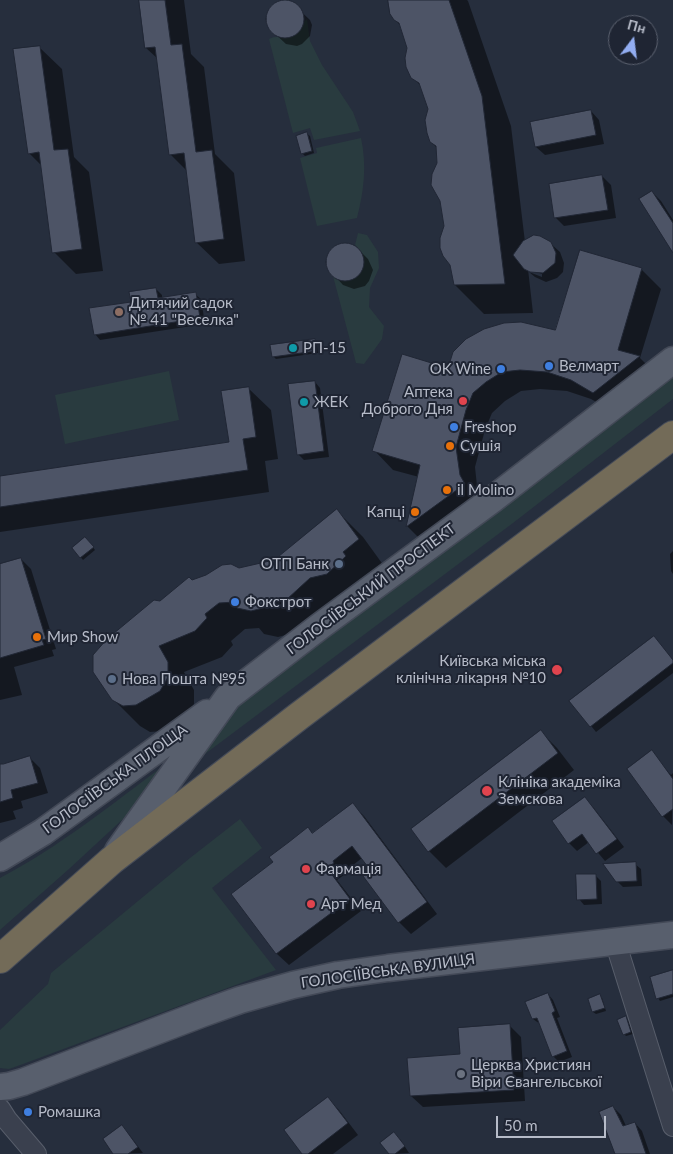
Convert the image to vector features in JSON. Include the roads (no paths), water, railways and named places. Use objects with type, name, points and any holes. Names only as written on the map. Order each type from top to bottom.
[{"type":"highway","name":"ГОЛОСІЇВСЬКИЙ ПРОСПЕКТ","points":[[0,960],[112,860],[299,716],[673,435]]},
{"type":"main road","name":"ГОЛОСІЇВСЬКИЙ ПРОСПЕКТ","points":[[112,860],[228,697],[493,499],[673,360]]},
{"type":"main road","name":"ГОЛОСІЇВСЬКА ПЛОЩА","points":[[0,858],[43,832],[228,697]]},
{"type":"main road","name":"ГОЛОСІЇВСЬКА ВУЛИЦЯ","points":[[0,1087],[23,1082],[224,1005],[293,985],[338,975],[388,968],[673,935]]},
{"type":"street","points":[[615,941],[673,1126]]},
{"type":"street","points":[[0,1109],[36,1154]]},
{"type":"place","name":"Дитячий садок № 41 \"Веселка\"","points":[[119,312]]},
{"type":"place","name":"РП-15","points":[[293,348]]},
{"type":"place","name":"Велмарт","points":[[549,366]]},
{"type":"place","name":"OK Wine","points":[[501,369]]},
{"type":"place","name":"Аптека Доброго Дня","points":[[463,401]]},
{"type":"place","name":"ЖЕК","points":[[304,402]]},
{"type":"place","name":"Freshop","points":[[454,427]]},
{"type":"place","name":"Сушія","points":[[450,446]]},
{"type":"place","name":"il Molino","points":[[447,490]]},
{"type":"place","name":"Капці","points":[[415,512]]},
{"type":"place","name":"ОТП Банк","points":[[339,564]]},
{"type":"place","name":"Фокстрот","points":[[235,602]]},
{"type":"place","name":"Мир Show","points":[[37,637]]},
{"type":"place","name":"Київська міська клінічна лікарня №10","points":[[557,670]]},
{"type":"place","name":"Нова Пошта №95","points":[[112,679]]},
{"type":"place","name":"Клініка академіка Земскова","points":[[487,791]]},
{"type":"place","name":"Фармація","points":[[306,869]]},
{"type":"place","name":"Арт Мед","points":[[311,904]]},
{"type":"place","name":"Церква Християн Віри Євангельської","points":[[461,1074]]},
{"type":"place","name":"Ромашка","points":[[28,1112]]}]
